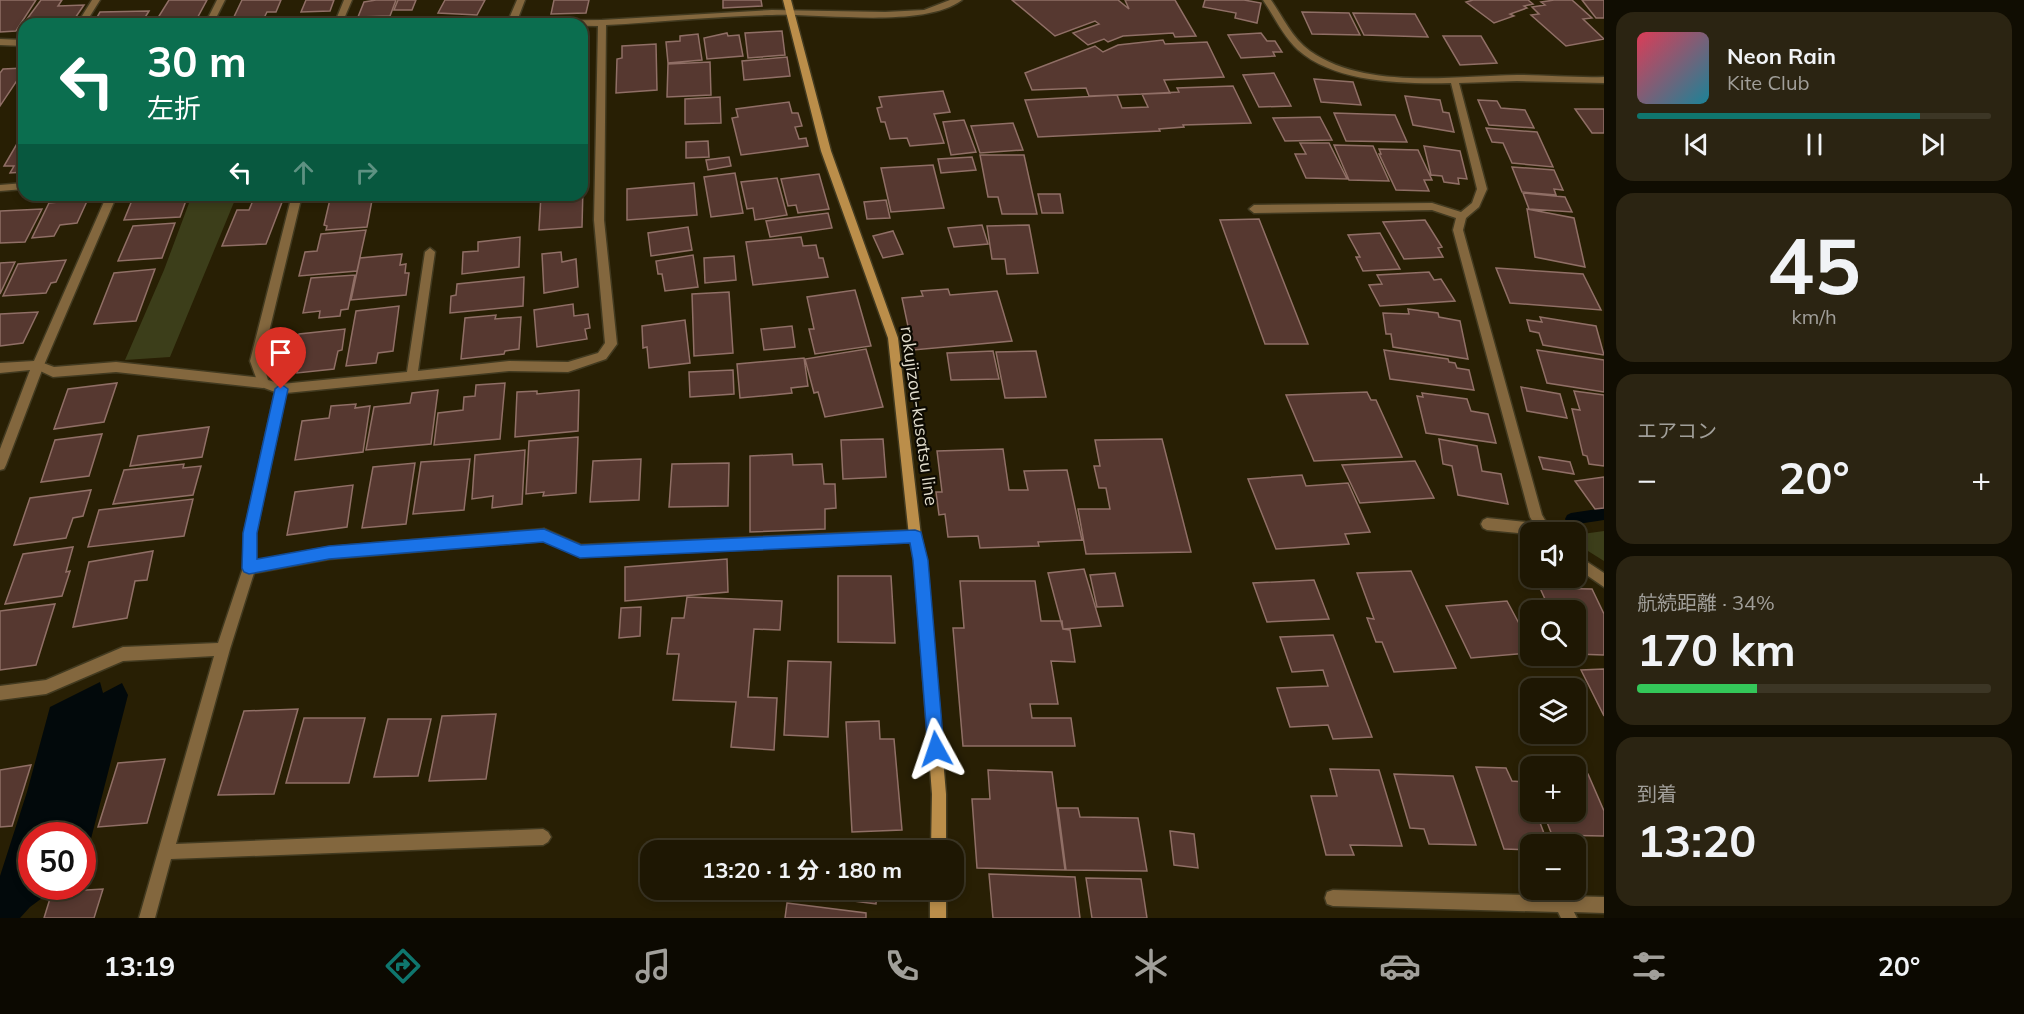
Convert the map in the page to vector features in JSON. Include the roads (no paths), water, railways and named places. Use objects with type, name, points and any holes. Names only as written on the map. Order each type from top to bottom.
[{"type":"main road","name":"rokujizou-kusatsu line","points":[[788,6],[826,151],[893,338],[915,536],[920,560],[939,794],[939,840]]},
{"type":"main road","points":[[938,900],[938,918]]},
{"type":"street","points":[[85,18],[96,0]]},
{"type":"street","points":[[212,18],[221,0]]},
{"type":"street","points":[[340,18],[348,0]]},
{"type":"street","points":[[514,18],[521,0]]},
{"type":"street","points":[[588,22],[788,6],[885,14],[926,12],[958,0]]},
{"type":"street","points":[[1267,0],[1293,38],[1307,53],[1326,63],[1362,76],[1399,79],[1604,80]]},
{"type":"street","points":[[0,368],[38,365],[53,372],[116,367],[263,383],[281,389],[509,366],[568,367],[602,356],[611,344],[599,220],[602,22]]},
{"type":"street","points":[[0,42],[18,43]]},
{"type":"street","points":[[1454,79],[1482,189],[1476,205],[1462,216],[1458,230],[1539,522]]},
{"type":"street","points":[[0,188],[18,186]]},
{"type":"street","points":[[0,465],[38,365],[109,201]]},
{"type":"street","points":[[263,383],[255,360],[295,201]]},
{"type":"street","points":[[1254,209],[1432,206],[1462,216]]},
{"type":"street","points":[[412,374],[430,252]]},
{"type":"street","points":[[147,918],[223,649],[249,568],[250,533],[281,389]]},
{"type":"street","points":[[1487,524],[1520,528]]},
{"type":"street","points":[[249,568],[329,553],[544,535],[580,551],[915,536]]},
{"type":"street","points":[[1586,568],[1604,581]]},
{"type":"street","points":[[0,693],[46,687],[123,654],[223,649]]},
{"type":"street","points":[[166,852],[543,837]]},
{"type":"street","points":[[1333,898],[1565,911],[1604,905]]},
{"type":"waterway","points":[[1571,519],[1604,514]]}]
